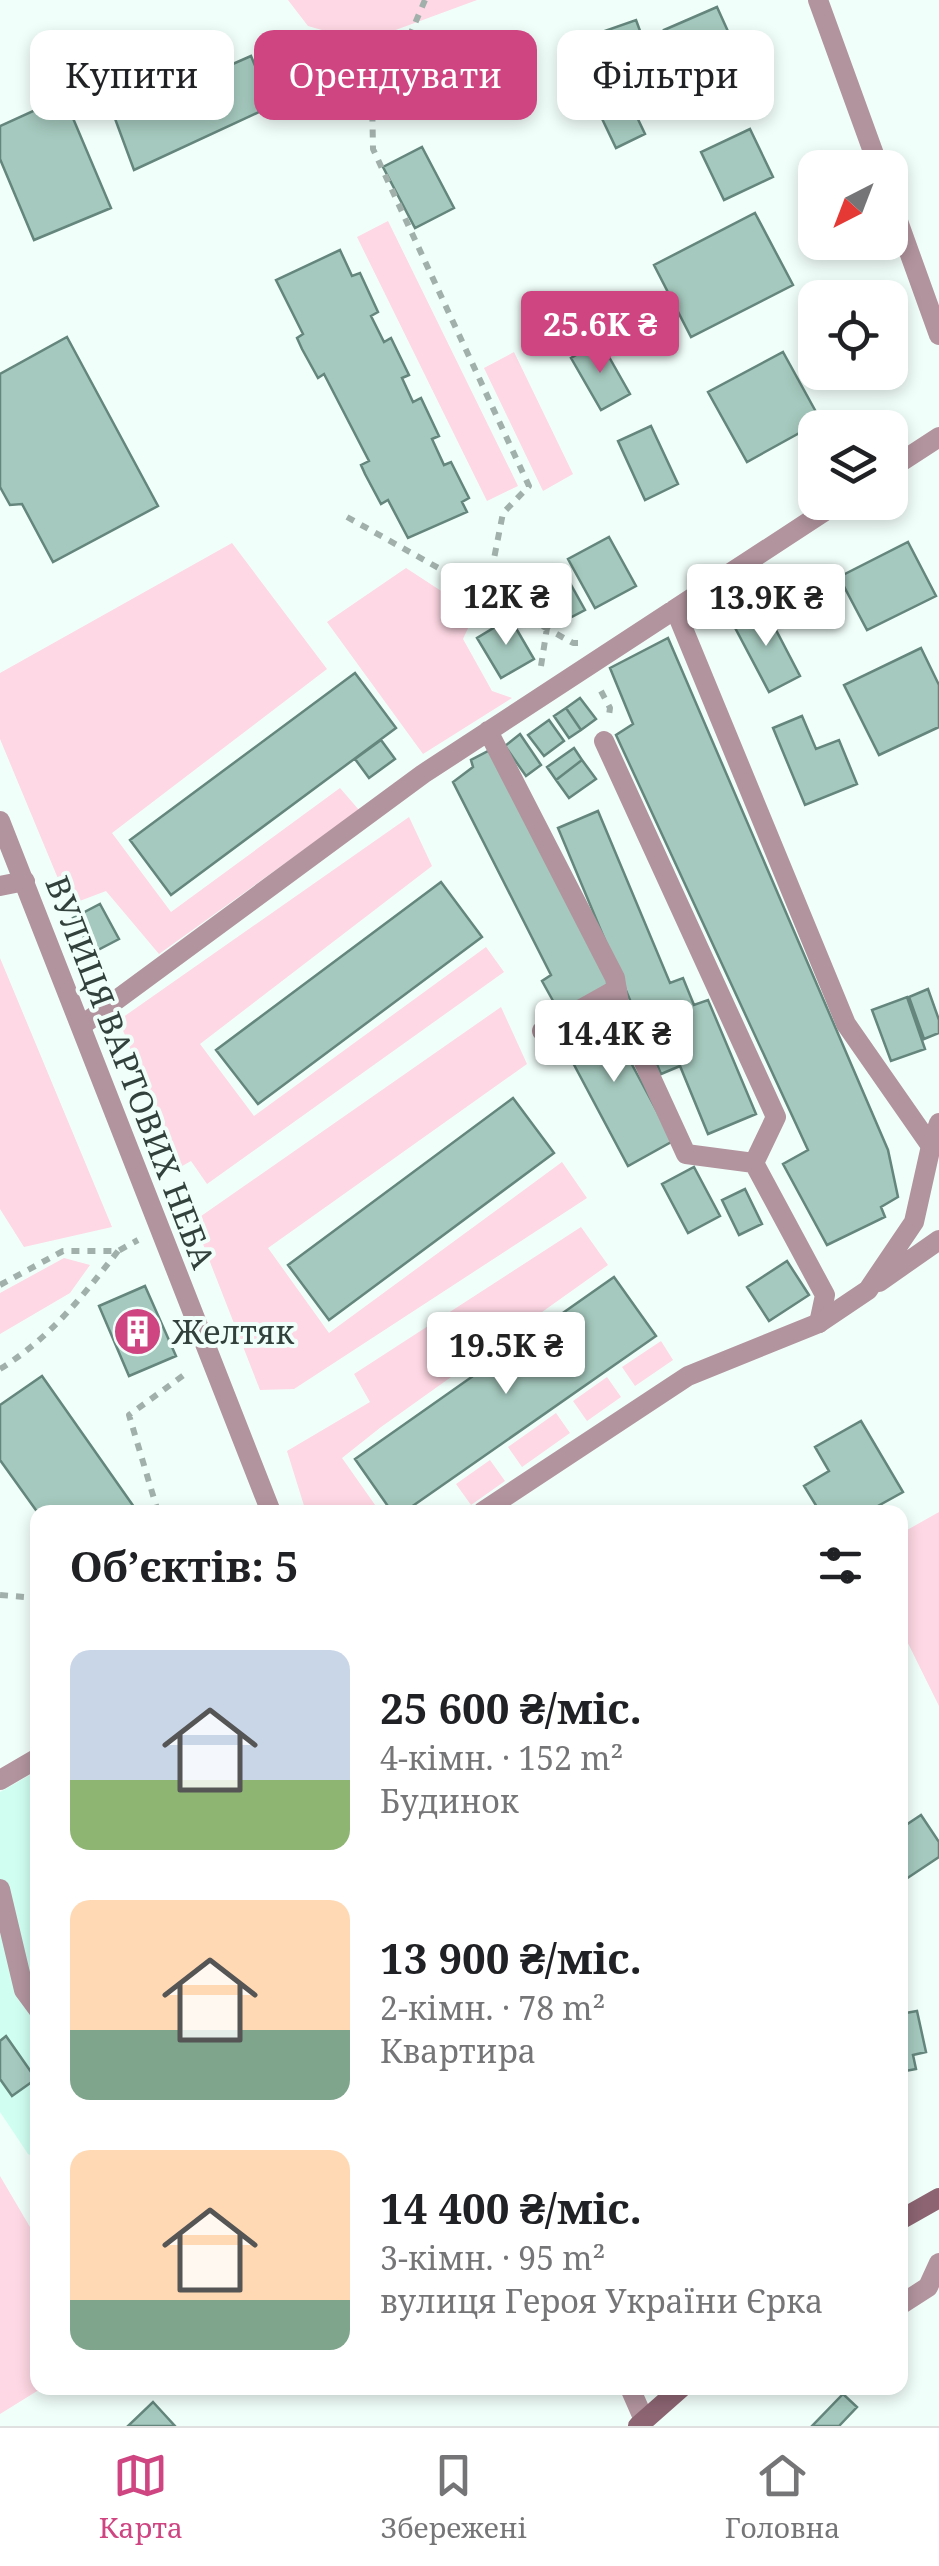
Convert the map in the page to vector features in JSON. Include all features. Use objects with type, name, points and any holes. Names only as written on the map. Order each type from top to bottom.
[{"type":"main road","points":[[908,2215],[939,2198]]},
{"type":"main road","points":[[641,2423],[674,2395]]},
{"type":"street","points":[[818,0],[872,150]]},
{"type":"street","points":[[908,249],[939,334]]},
{"type":"street","points":[[908,457],[939,437]]},
{"type":"street","points":[[82,1026],[422,774],[811,520]]},
{"type":"street","points":[[675,609],[846,1024],[931,1146]]},
{"type":"street","points":[[488,731],[616,978],[620,1010],[686,1154],[754,1163]]},
{"type":"street","points":[[604,741],[776,1117],[754,1163]]},
{"type":"street","name":"ВУЛИЦЯ ВАРТОВИХ НЕБА","points":[[0,821],[269,1505]]},
{"type":"street","points":[[0,886],[25,881]]},
{"type":"street","points":[[542,1031],[616,989]]},
{"type":"street","points":[[868,1290],[914,1222],[939,1124]]},
{"type":"street","points":[[754,1163],[825,1295],[819,1324]]},
{"type":"street","points":[[493,1505],[688,1376],[819,1324],[939,1240]]},
{"type":"street","points":[[0,1780],[30,1763]]},
{"type":"street","points":[[0,1889],[24,1990],[30,1998]]},
{"type":"street","points":[[908,2301],[928,2287],[939,2264]]},
{"type":"street","points":[[632,2395],[641,2423]]},
{"type":"path","points":[[425,0],[401,56],[372,95],[373,150],[529,486],[503,513],[487,594]]},
{"type":"path","points":[[346,517],[573,642],[618,647]]},
{"type":"path","points":[[588,667],[610,708],[604,741]]},
{"type":"path","points":[[0,1370],[25,1353],[74,1308],[118,1251],[159,1226]]},
{"type":"path","points":[[0,1285],[63,1252],[118,1251]]},
{"type":"path","points":[[156,1505],[129,1415],[188,1372]]},
{"type":"path","points":[[0,1596],[30,1598]]},
{"type":"shaded area","points":[[288,0],[477,0],[396,30],[322,30],[308,26]]},
{"type":"shaded area","points":[[388,221],[518,486],[487,501],[357,237]]},
{"type":"shaded area","points":[[514,352],[573,474],[543,491],[484,368]]},
{"type":"shaded area","points":[[232,543],[327,669],[112,833],[171,912],[340,788],[359,810],[159,954],[106,891],[69,905],[0,739],[0,673]]},
{"type":"shaded area","points":[[406,568],[475,613],[463,639],[492,691],[512,698],[423,754],[327,622]]},
{"type":"shaded area","points":[[409,817],[432,866],[200,1044],[254,1116],[486,947],[504,972],[207,1184],[191,1161],[177,1169],[119,1020]]},
{"type":"shaded area","points":[[0,958],[112,1227],[24,1247],[0,1209]]},
{"type":"shaded area","points":[[501,1007],[527,1064],[268,1248],[329,1333],[562,1162],[587,1198],[294,1389],[260,1390],[194,1221]]},
{"type":"shaded area","points":[[581,1227],[608,1265],[342,1458],[375,1505],[304,1505],[287,1451],[370,1402],[354,1374]]},
{"type":"shaded area","points":[[64,1258],[90,1265],[70,1293],[0,1334],[0,1293]]},
{"type":"shaded area","points":[[661,1341],[673,1360],[635,1386],[622,1367]]},
{"type":"shaded area","points":[[607,1377],[621,1397],[587,1421],[573,1401]]},
{"type":"shaded area","points":[[556,1413],[570,1433],[522,1467],[508,1447]]},
{"type":"shaded area","points":[[490,1460],[505,1481],[471,1505],[456,1484]]},
{"type":"shaded area","points":[[939,1512],[939,1706],[908,1643],[908,1529]]},
{"type":"shaded area","points":[[30,1775],[30,2155],[0,2112],[0,1792]]},
{"type":"shaded area","points":[[0,2176],[30,2227],[31,2395],[0,2414]]},
{"type":"building","points":[[717,7],[727,30],[664,30]]},
{"type":"building","points":[[636,20],[640,30],[608,30]]},
{"type":"building","points":[[251,56],[254,63],[254,114],[134,170],[115,120],[234,120],[234,63]]},
{"type":"building","points":[[30,112],[30,120],[74,120],[111,208],[34,240],[0,159],[0,126]]},
{"type":"building","points":[[603,120],[638,120],[645,134],[616,148]]},
{"type":"building","points":[[750,129],[773,177],[724,200],[701,152]]},
{"type":"building","points":[[422,147],[454,208],[415,228],[383,167]]},
{"type":"building","points":[[755,213],[793,285],[691,337],[654,265]]},
{"type":"building","points":[[340,250],[352,276],[360,273],[378,312],[371,316],[384,342],[391,338],[409,375],[402,378],[413,402],[421,398],[439,436],[432,439],[444,465],[451,462],[469,498],[462,502],[467,512],[408,538],[388,500],[381,504],[365,474],[361,465],[369,461],[324,374],[318,378],[302,349],[297,338],[303,334],[276,280]]},
{"type":"building","points":[[67,337],[158,506],[53,562],[22,504],[10,505],[0,487],[0,374]]},
{"type":"building","points":[[600,341],[630,394],[601,410],[571,358]]},
{"type":"building","points":[[783,352],[798,379],[798,390],[804,390],[815,410],[798,410],[798,434],[747,462],[708,392]]},
{"type":"building","points":[[651,426],[678,484],[645,500],[618,441]]},
{"type":"building","points":[[609,537],[636,586],[595,608],[568,559]]},
{"type":"building","points":[[908,542],[936,596],[867,630],[839,577]]},
{"type":"building","points":[[560,565],[585,610],[558,624],[533,580]]},
{"type":"building","points":[[763,605],[800,676],[769,692],[732,622]]},
{"type":"building","points":[[510,618],[534,659],[501,678],[477,638]]},
{"type":"building","points":[[668,638],[888,1150],[898,1197],[881,1207],[885,1217],[827,1245],[783,1164],[808,1150],[616,735],[633,724],[610,668]]},
{"type":"building","points":[[921,648],[939,685],[939,727],[879,755],[844,685]]},
{"type":"building","points":[[355,673],[396,728],[171,895],[130,840]]},
{"type":"building","points":[[580,698],[596,719],[581,730],[566,708]]},
{"type":"building","points":[[566,708],[581,730],[569,738],[554,716]]},
{"type":"building","points":[[802,716],[816,749],[839,740],[857,784],[805,805],[773,728]]},
{"type":"building","points":[[549,720],[564,741],[544,756],[528,735]]},
{"type":"building","points":[[520,734],[541,765],[526,776],[505,746]]},
{"type":"building","points":[[381,740],[395,759],[369,778],[355,759]]},
{"type":"building","points":[[574,748],[582,760],[556,780],[547,767]]},
{"type":"building","points":[[492,749],[611,982],[562,1017],[542,981],[551,975],[453,782],[473,767],[471,760]]},
{"type":"building","points":[[582,760],[596,779],[569,798],[556,780]]},
{"type":"building","points":[[598,811],[670,983],[683,978],[694,1005],[708,1000],[756,1114],[708,1134],[680,1066],[661,1074],[558,828]]},
{"type":"building","points":[[441,882],[482,937],[258,1104],[216,1050]]},
{"type":"building","points":[[100,904],[119,939],[92,953],[73,918]]},
{"type":"building","points":[[928,989],[939,1020],[939,1033],[924,1039],[909,997]]},
{"type":"building","points":[[907,997],[925,1049],[891,1061],[872,1010]]},
{"type":"building","points":[[600,1005],[673,1141],[628,1166],[555,1029]]},
{"type":"building","points":[[513,1098],[554,1153],[329,1320],[288,1265]]},
{"type":"building","points":[[694,1167],[720,1216],[688,1233],[662,1184]]},
{"type":"building","points":[[745,1189],[762,1224],[739,1235],[722,1200]]},
{"type":"building","points":[[787,1261],[809,1295],[769,1321],[747,1287]]},
{"type":"building","points":[[614,1277],[656,1336],[414,1505],[387,1505],[355,1459]]},
{"type":"building","name":"Желтяк","points":[[145,1286],[176,1356],[129,1376],[99,1306]]},
{"type":"building","points":[[42,1376],[133,1505],[32,1505],[0,1460],[0,1405]]},
{"type":"building","points":[[861,1421],[903,1492],[880,1505],[816,1505],[804,1486],[829,1471],[815,1447]]},
{"type":"building","points":[[921,1815],[939,1842],[939,1857],[908,1878],[908,1824]]},
{"type":"building","points":[[917,2011],[926,2052],[913,2055],[916,2069],[908,2070],[908,2013]]},
{"type":"building","points":[[6,2036],[30,2070],[30,2083],[12,2096],[0,2079],[0,2041]]},
{"type":"building","points":[[842,2395],[857,2407],[839,2426],[812,2426]]},
{"type":"building","points":[[153,2402],[175,2426],[128,2426]]},
{"type":"place","name":"Желтяк","points":[[137,1331]]}]
